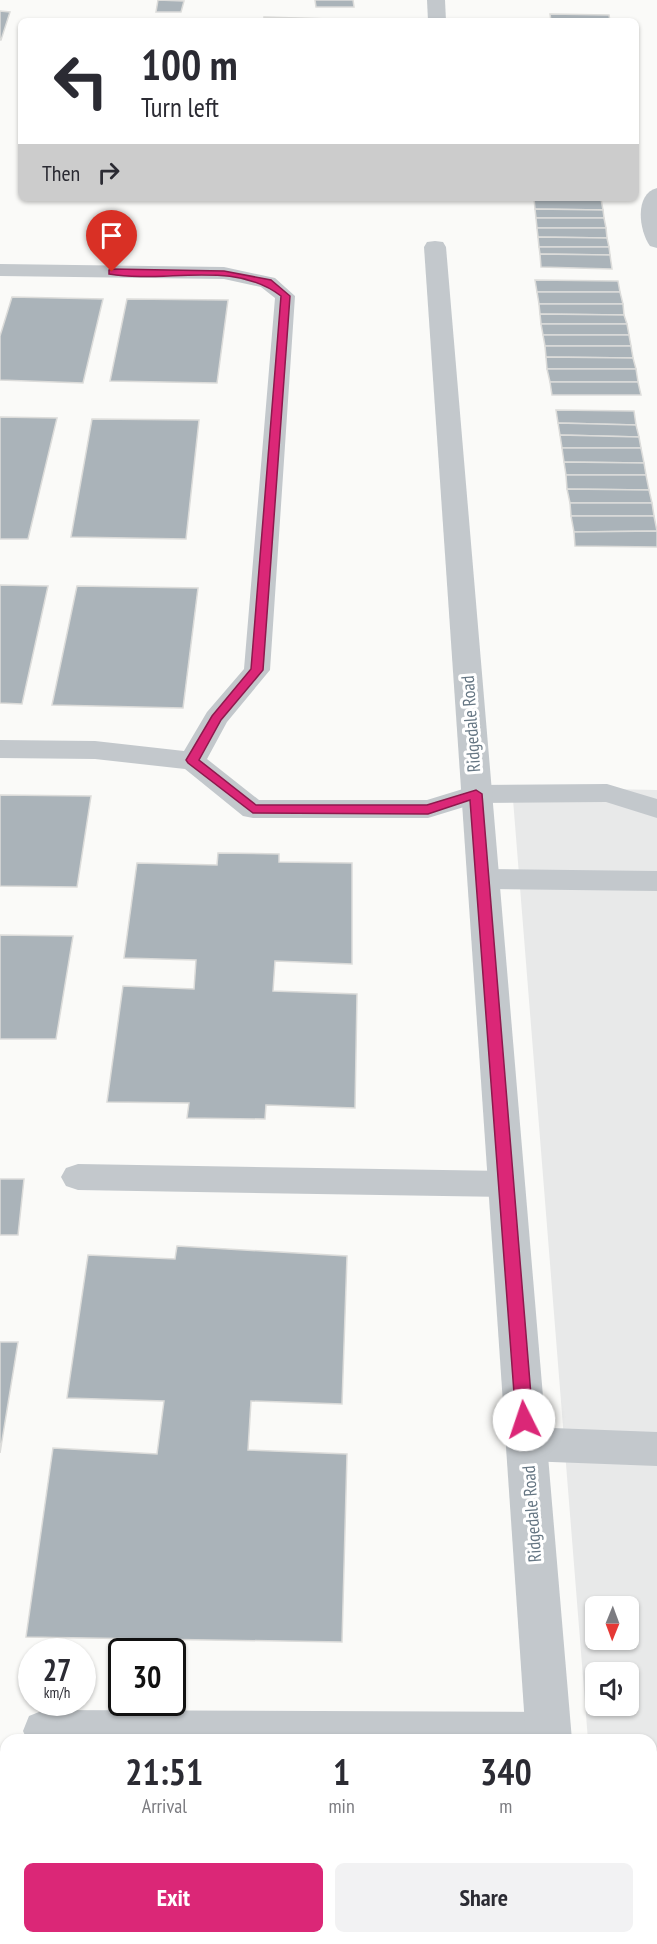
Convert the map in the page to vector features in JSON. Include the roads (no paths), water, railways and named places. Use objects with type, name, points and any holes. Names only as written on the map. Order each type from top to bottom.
[{"type":"street","points":[[436,0],[437,18]]},
{"type":"street","points":[[657,194],[653,198],[651,214],[657,243]]},
{"type":"street","name":"Ridgedale Road","points":[[435,247],[549,1734]]},
{"type":"lane","points":[[0,270],[224,273],[268,282],[285,296],[257,670],[216,718],[192,760]]},
{"type":"lane","points":[[0,749],[95,750],[192,760],[253,809],[428,809],[476,794],[607,794],[657,808]]},
{"type":"lane","points":[[483,879],[657,881]]},
{"type":"lane","points":[[78,1177],[506,1184]]},
{"type":"lane","points":[[526,1444],[657,1449]]},
{"type":"lane","points":[[44,1731],[347,1734]]}]
